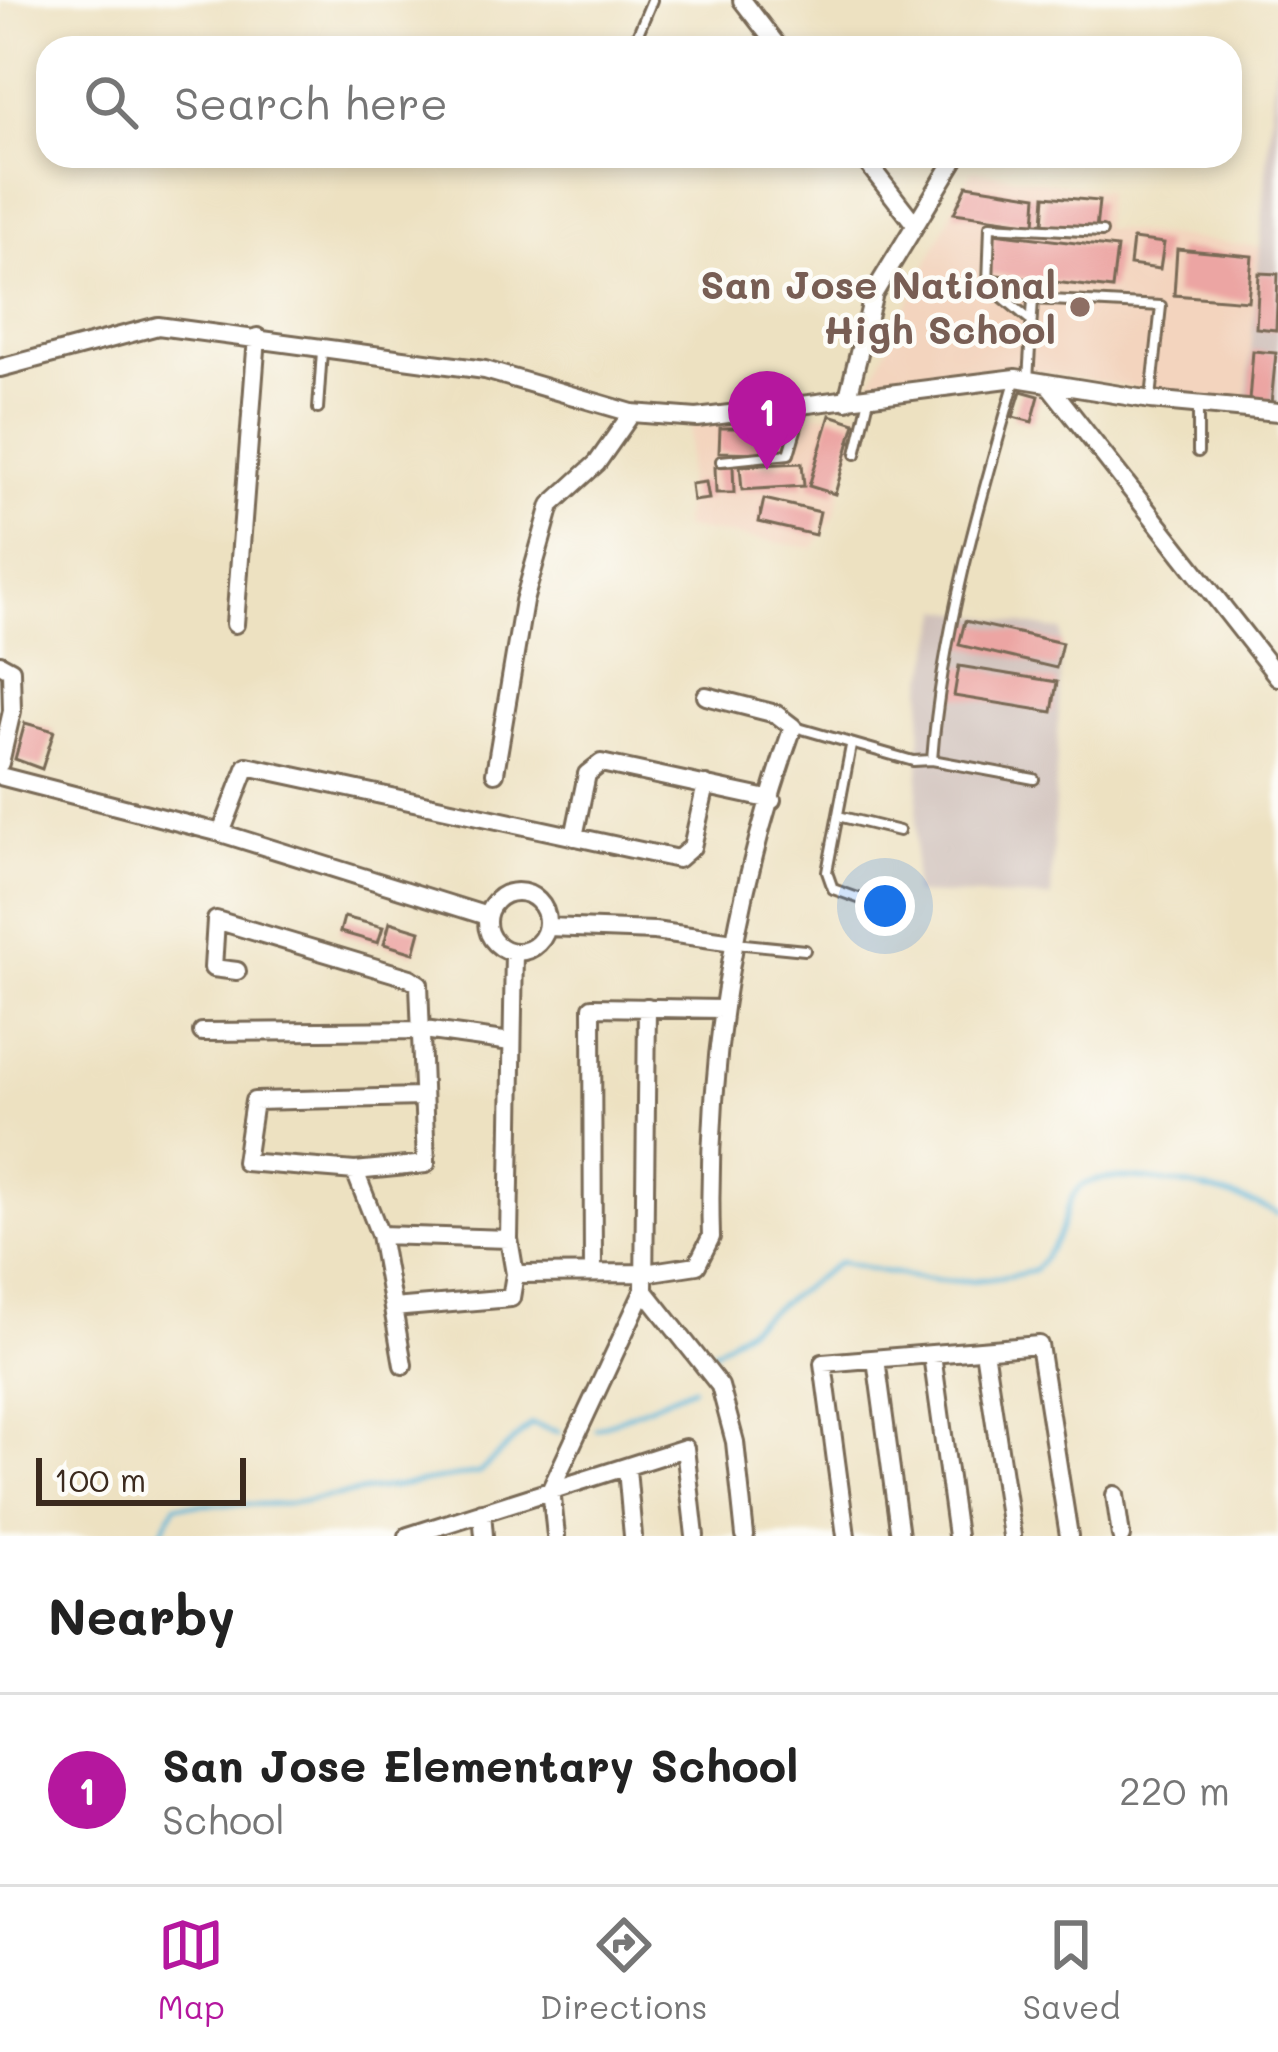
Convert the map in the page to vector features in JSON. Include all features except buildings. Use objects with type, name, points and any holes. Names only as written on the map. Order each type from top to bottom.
[{"type":"street","points":[[742,0],[770,36]]},
{"type":"street","points":[[871,168],[914,223]]},
{"type":"street","points":[[847,401],[868,334],[874,293],[949,168]]},
{"type":"street","points":[[0,368],[158,326],[485,370],[632,412],[697,418],[1022,379],[1150,400],[1278,412]]},
{"type":"street","points":[[235,625],[257,338]]},
{"type":"street","points":[[1048,384],[1278,677]]},
{"type":"street","points":[[495,773],[524,601],[551,505],[597,463],[632,412]]},
{"type":"street","points":[[0,664],[11,670],[12,711],[0,763]]},
{"type":"street","points":[[515,1274],[593,1274],[645,1281],[698,1265],[711,1237],[713,1088],[722,1010],[734,943],[794,727],[776,714],[706,696]]},
{"type":"street","points":[[574,837],[592,766],[602,763],[772,800]]},
{"type":"street","points":[[221,833],[247,766],[679,859],[692,847],[706,785]]},
{"type":"street","points":[[0,776],[221,833],[487,916]]},
{"type":"street","points":[[527,893],[544,906],[548,927],[532,949],[514,952],[496,944],[487,916],[497,898],[527,893]]},
{"type":"street","points":[[237,971],[213,968],[216,920],[410,978],[419,984],[424,1030],[426,1164],[355,1171],[245,1162],[254,1101],[422,1097]]},
{"type":"street","points":[[548,927],[654,931],[734,943]]},
{"type":"street","points":[[393,1308],[511,1298],[515,1274],[509,1239],[514,952]]},
{"type":"street","points":[[593,1274],[592,1007],[722,1010]]},
{"type":"street","points":[[556,1536],[551,1489],[645,1281],[647,1007]]},
{"type":"street","points":[[202,1032],[424,1030],[511,1042]]},
{"type":"street","points":[[355,1171],[380,1235],[403,1365]]},
{"type":"street","points":[[380,1235],[509,1239]]},
{"type":"street","points":[[645,1281],[720,1386],[735,1442],[745,1536]]},
{"type":"street","points":[[846,1536],[823,1363],[1039,1345],[1069,1536]]},
{"type":"street","points":[[984,1350],[1012,1536]]},
{"type":"street","points":[[932,1355],[957,1536]]},
{"type":"street","points":[[876,1359],[900,1536]]},
{"type":"street","points":[[417,1534],[686,1448],[695,1536]]},
{"type":"street","points":[[626,1469],[633,1536]]},
{"type":"street","points":[[1115,1495],[1121,1536]]},
{"type":"street","points":[[482,1512],[484,1536]]},
{"type":"lane","points":[[637,36],[652,0]]},
{"type":"lane","points":[[1029,319],[988,285],[990,226],[1102,232]]},
{"type":"lane","points":[[932,760],[943,667],[1022,379],[1033,298],[1161,306],[1150,400]]},
{"type":"lane","points":[[318,409],[322,350]]},
{"type":"lane","points":[[856,454],[869,399]]},
{"type":"lane","points":[[721,460],[789,454],[804,405]]},
{"type":"lane","points":[[1198,406],[1198,452]]},
{"type":"lane","points":[[794,727],[851,746],[1034,778]]},
{"type":"lane","points":[[851,746],[827,872],[833,890],[872,903]]},
{"type":"lane","points":[[838,815],[899,831]]},
{"type":"lane","points":[[734,943],[806,950]]},
{"type":"shaded area","points":[[1278,29],[1278,405],[1246,407],[1260,247]]},
{"type":"shaded area","name":"San Jose National High School","points":[[972,170],[1106,191],[1103,228],[1260,247],[1246,407],[1010,367],[871,381]]},
{"type":"shaded area","points":[[861,411],[835,515],[813,548],[683,528],[691,424]]},
{"type":"shaded area","points":[[942,609],[1062,631],[1051,898],[913,894],[923,690]]},
{"type":"waterway","points":[[713,1352],[839,1262],[957,1281],[1034,1271],[1056,1240],[1074,1194],[1093,1181],[1176,1183],[1278,1214]]},
{"type":"waterway","points":[[596,1429],[693,1387]]},
{"type":"waterway","points":[[159,1536],[176,1505],[285,1504],[479,1473],[531,1424],[559,1432]]},
{"type":"place","name":"San Jose National High School","points":[[1080,307]]},
{"type":"place","name":"San Jose Elementary School","points":[[767,470]]}]
